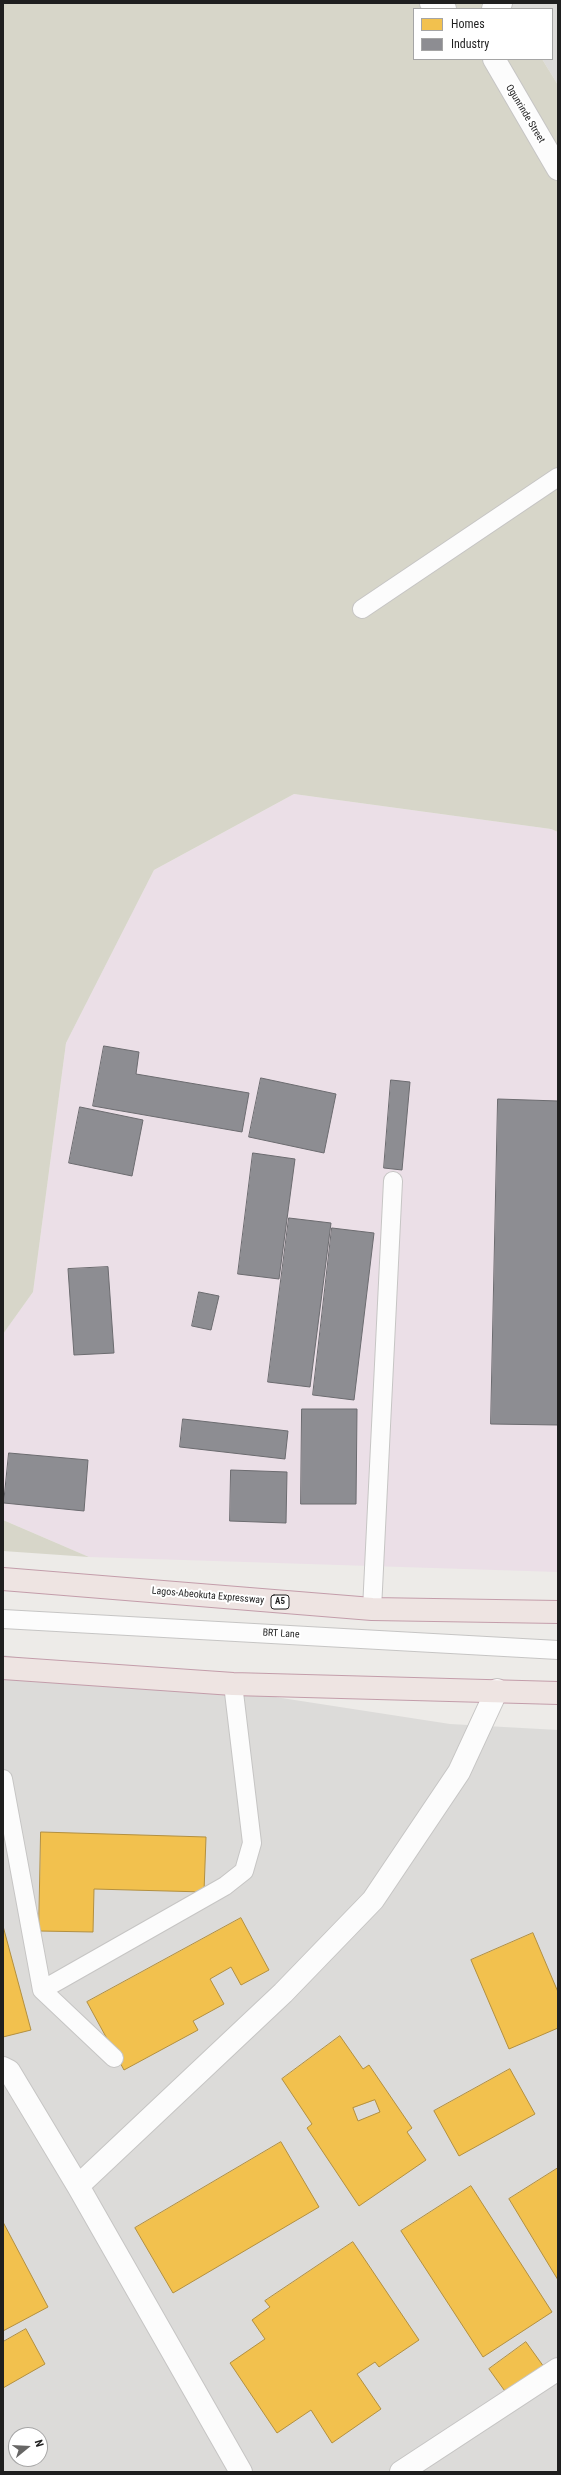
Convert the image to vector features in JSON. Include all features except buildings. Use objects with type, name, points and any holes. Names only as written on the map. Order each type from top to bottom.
[{"type":"highway","name":"Lagos-Abeokuta Expressway","points":[[3,1579],[372,1609],[558,1612]]},
{"type":"highway","points":[[3,1668],[233,1684],[497,1690],[558,1693]]},
{"type":"street","points":[[431,3],[443,8]]},
{"type":"street","name":"Ogunrinde Street","points":[[495,60],[558,169]]},
{"type":"street","points":[[78,2186],[277,1998],[373,1900],[459,1772],[497,1690]]},
{"type":"street","points":[[3,2068],[8,2071],[78,2186],[241,2472]]},
{"type":"street","points":[[401,2472],[558,2369]]},
{"type":"lane","points":[[362,609],[558,478]]},
{"type":"lane","points":[[372,1609],[393,1180]]},
{"type":"lane","name":"BRT Lane","points":[[3,1619],[558,1650]]},
{"type":"lane","points":[[42,1990],[225,1886],[244,1872],[252,1844],[233,1684]]},
{"type":"lane","points":[[3,1779],[42,1990],[114,2058]]},
{"type":"shaded area","points":[[3,3],[507,3],[510,8],[413,8],[413,60],[543,60],[558,85],[558,832],[551,829],[294,794],[154,870],[66,1043],[33,1292],[3,1334]]},
{"type":"shaded area","points":[[507,3],[558,3],[558,85],[543,60],[553,60],[553,8],[510,8]]},
{"type":"shaded area","points":[[294,794],[551,829],[558,832],[558,1572],[89,1557],[3,1520],[3,1334],[33,1292],[66,1043],[154,870]]},
{"type":"shaded area","points":[[3,1520],[89,1557],[3,1551]]},
{"type":"shaded area","points":[[3,1655],[450,1724],[558,1730],[558,2472],[3,2472]]}]
